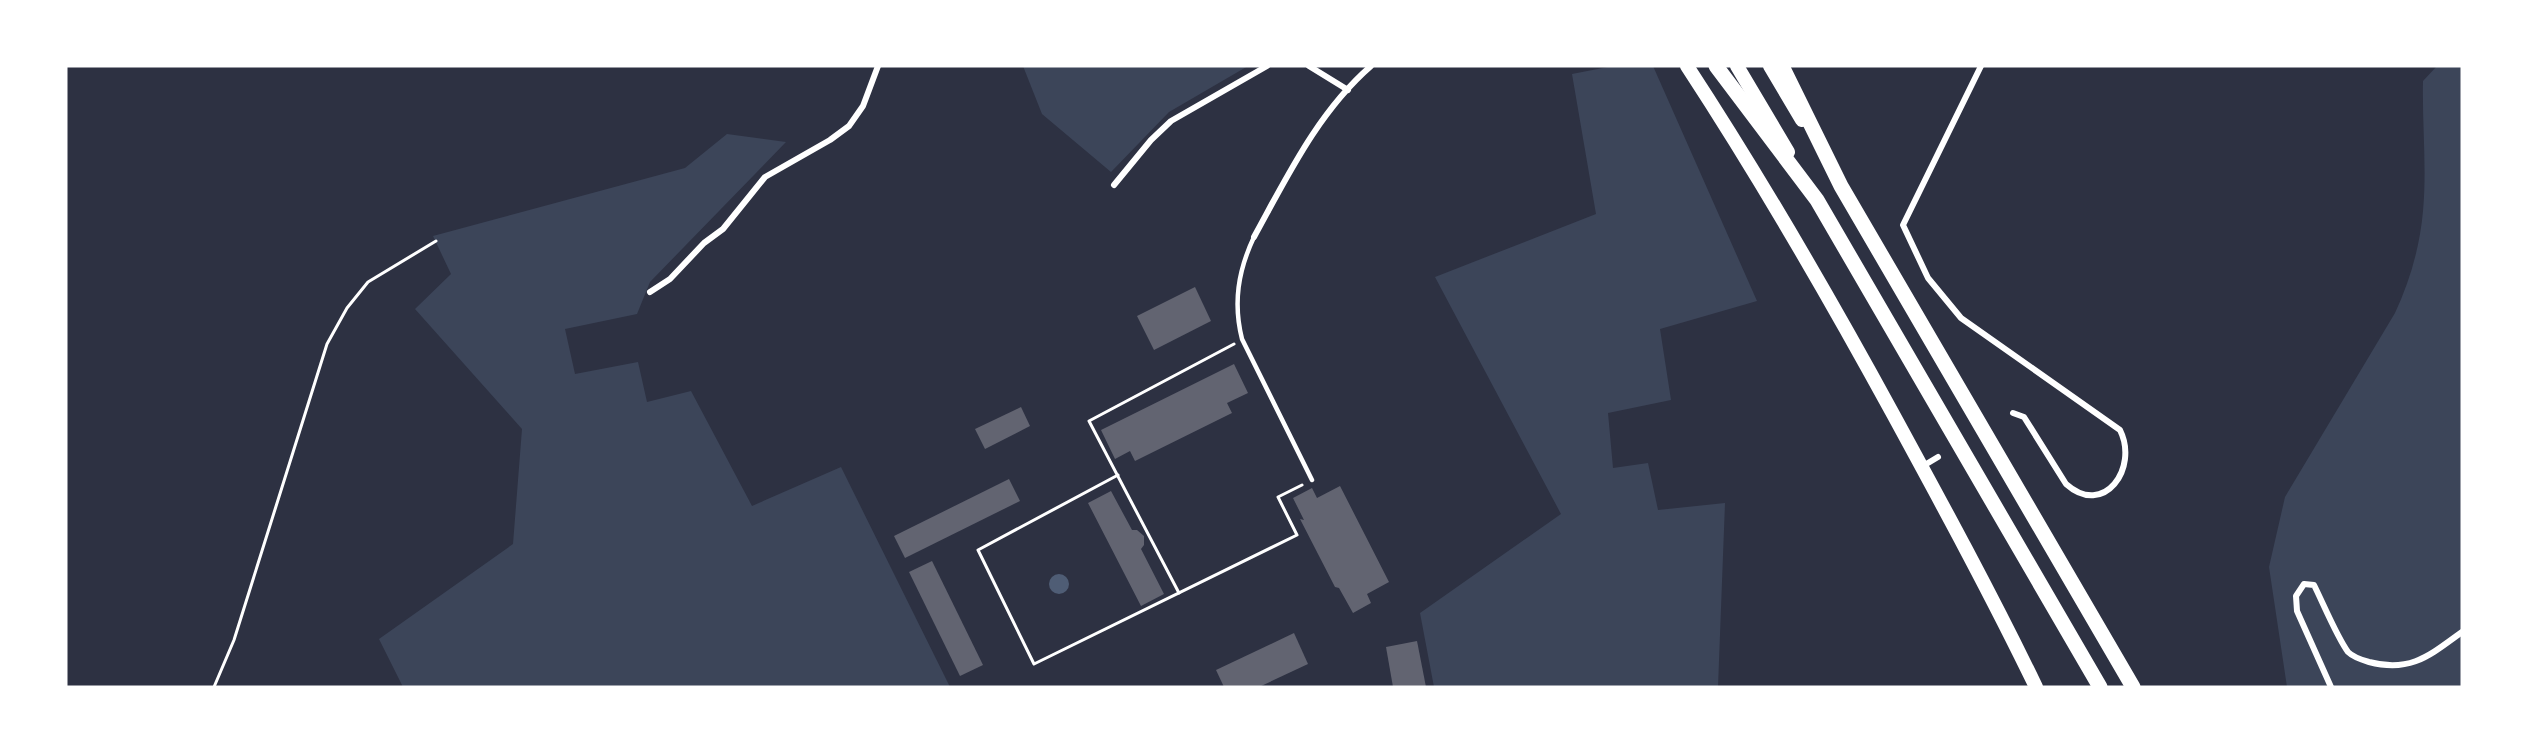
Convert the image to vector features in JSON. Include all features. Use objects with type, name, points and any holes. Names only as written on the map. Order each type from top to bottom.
[{"type":"highway","points":[[1687,66],[1774,203],[1985,582],[2037,687]]},
{"type":"highway","points":[[1716,66],[1817,200]]},
{"type":"highway","points":[[1737,66],[2100,687]]},
{"type":"highway","points":[[1770,66],[2133,687]]},
{"type":"highway","points":[[1782,66],[1841,186]]},
{"type":"street","points":[[650,292],[670,279],[704,243],[723,229],[765,177],[830,140],[849,126],[863,106],[878,66]]},
{"type":"street","points":[[1114,185],[1151,140],[1171,121],[1267,66]]},
{"type":"street","points":[[1309,66],[1348,90]]},
{"type":"street","points":[[1254,237],[1311,134],[1371,66]]},
{"type":"street","points":[[1981,66],[1903,225],[1928,278],[1961,318],[2120,430],[2126,453],[2120,477],[2115,485],[2100,494],[2084,494],[2071,489],[2024,417],[2013,413]]},
{"type":"street","points":[[1922,467],[1938,457]]},
{"type":"street","points":[[2331,687],[2297,611],[2297,591],[2304,584],[2314,585],[2348,652],[2361,660],[2385,665],[2416,663],[2434,654],[2462,632]]},
{"type":"lane","points":[[1254,237],[1243,265],[1237,294],[1242,339],[1312,480]]},
{"type":"path","points":[[214,687],[234,640],[327,344],[347,308],[368,282],[436,241]]},
{"type":"path","points":[[1179,593],[1089,421],[1242,339]]},
{"type":"path","points":[[1118,475],[978,550],[1034,664],[1297,534],[1278,497],[1312,480]]},
{"type":"shaded area","points":[[1023,66],[1248,66],[1169,112],[1111,172],[1042,114]]},
{"type":"shaded area","points":[[1613,66],[1653,66],[1757,301],[1660,329],[1671,400],[1608,413],[1613,468],[1648,463],[1658,510],[1725,503],[1718,687],[1434,687],[1420,613],[1561,514],[1435,277],[1596,214],[1572,74]]},
{"type":"shaded area","points":[[2437,66],[2462,66],[2462,687],[2287,687],[2269,567],[2285,497],[2395,313],[2414,263],[2422,224],[2425,179],[2423,81]]},
{"type":"shaded area","points":[[727,134],[786,142],[650,282],[637,314],[565,329],[575,374],[638,362],[647,402],[691,391],[752,506],[841,467],[950,687],[403,687],[379,639],[513,544],[522,429],[415,309],[451,274],[433,236],[685,168]]},
{"type":"shaded area","points":[[1059,574],[1066,577],[1069,584],[1066,591],[1059,594],[1052,591],[1049,584],[1052,577]]},
{"type":"building","points":[[1195,287],[1211,321],[1154,350],[1137,316]]},
{"type":"building","points":[[1234,364],[1248,393],[1227,403],[1232,413],[1135,461],[1130,451],[1115,459],[1101,430]]},
{"type":"building","points":[[1021,407],[1030,426],[985,449],[975,429]]},
{"type":"building","points":[[1009,479],[1020,501],[905,558],[894,536]]},
{"type":"building","points":[[1340,486],[1389,582],[1367,594],[1371,603],[1353,613],[1339,588],[1335,587],[1300,519],[1304,520],[1293,498],[1312,488],[1317,498]]},
{"type":"building","points":[[1111,491],[1132,530],[1137,530],[1144,536],[1144,545],[1141,549],[1164,594],[1141,606],[1088,503]]},
{"type":"building","points":[[932,561],[983,665],[960,676],[909,572]]},
{"type":"building","points":[[1294,633],[1308,664],[1259,687],[1224,687],[1216,670]]},
{"type":"building","points":[[1417,641],[1426,687],[1393,687],[1386,647]]}]
